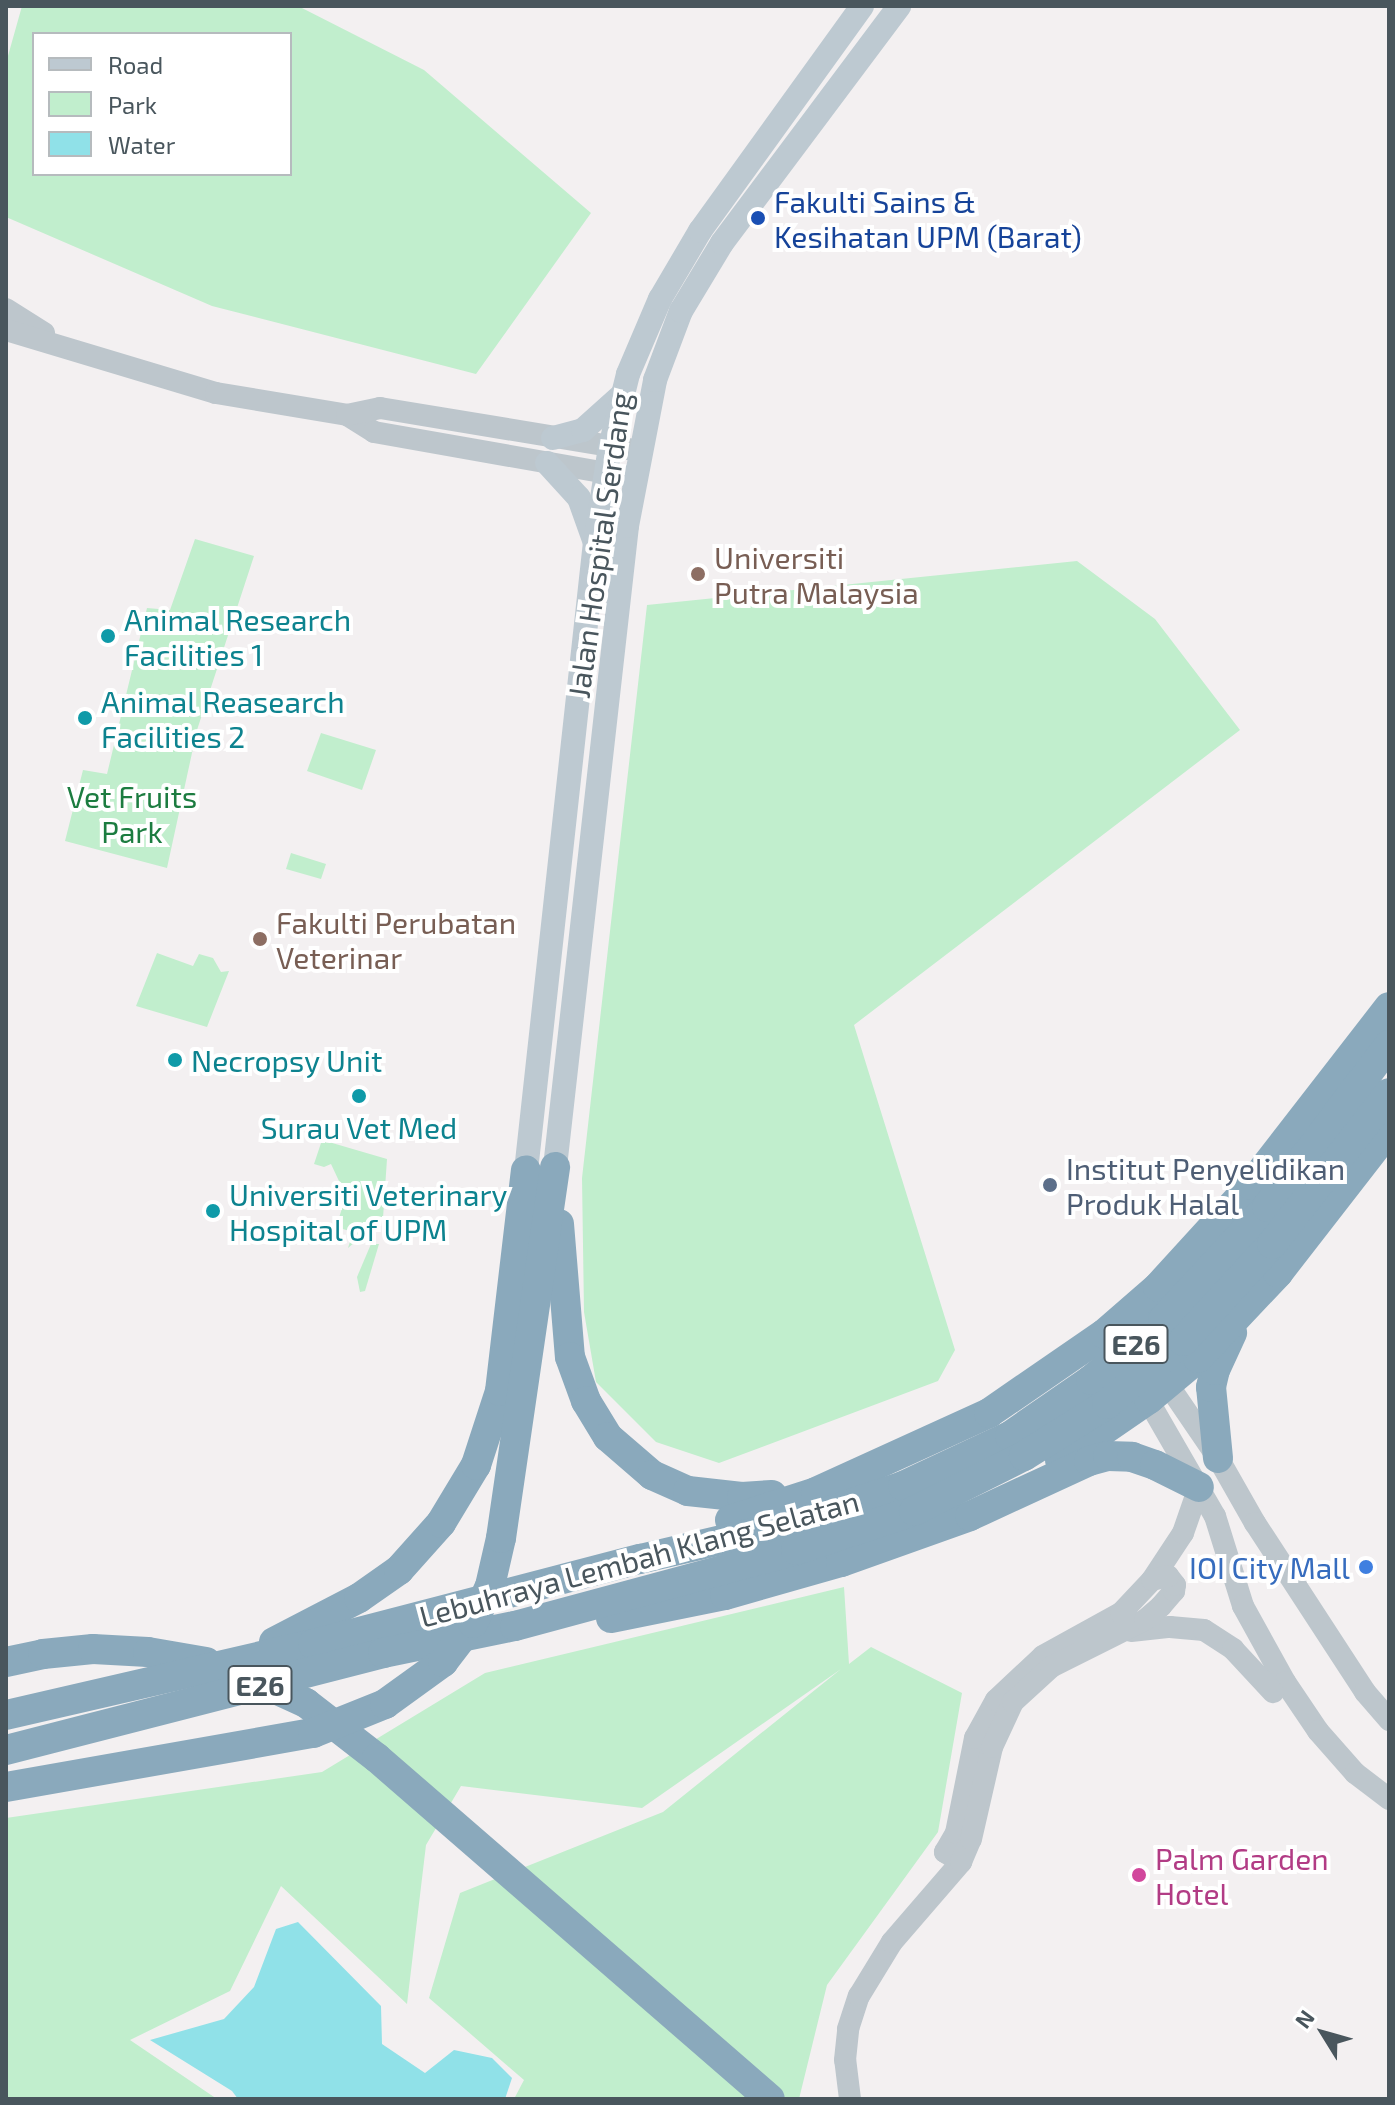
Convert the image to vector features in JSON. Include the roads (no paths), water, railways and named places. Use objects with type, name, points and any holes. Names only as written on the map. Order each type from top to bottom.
[{"type":"highway","points":[[640,1559],[688,1534],[816,1492],[989,1413],[1113,1328],[1158,1287],[1251,1185],[1389,1007]]},
{"type":"highway","name":"Lebuhraya Lembah Klang Selatan","points":[[6,1750],[383,1653],[515,1626],[794,1537],[1010,1436],[1091,1380],[1163,1320],[1267,1207],[1389,1045]]},
{"type":"highway","name":"Lebuhraya Lembah Klang Selatan","points":[[6,1715],[240,1660],[640,1559],[794,1537],[914,1511],[1024,1456],[1107,1404],[1183,1341],[1272,1244],[1389,1093]]},
{"type":"highway","points":[[970,1516],[1159,1392],[1246,1307],[1311,1233],[1389,1130]]},
{"type":"highway","points":[[6,1787],[313,1733],[385,1704],[432,1671],[473,1623],[490,1586],[501,1538],[514,1442],[541,1169]]},
{"type":"highway","points":[[541,1169],[570,1357],[586,1401],[608,1437],[652,1475],[688,1491],[742,1497],[816,1492]]},
{"type":"highway","points":[[240,1660],[359,1598],[399,1570],[441,1523],[476,1465],[500,1391],[541,1169]]},
{"type":"highway","points":[[1218,1458],[1211,1387],[1224,1347],[1246,1307]]},
{"type":"highway","points":[[515,1626],[590,1622],[725,1595],[841,1562],[970,1516],[1089,1461],[1108,1456],[1132,1457],[1199,1487]]},
{"type":"highway","points":[[6,1662],[93,1649],[148,1652],[217,1664],[306,1703],[377,1758],[770,2099]]},
{"type":"main road","name":"Jalan Hospital Serdang","points":[[541,1169],[595,542],[610,447],[623,394],[642,336],[700,231],[862,6]]},
{"type":"main road","name":"Jalan Hospital Serdang","points":[[541,1169],[635,478],[655,380],[681,311],[722,243],[899,6]]},
{"type":"main road","points":[[553,438],[583,430],[623,394]]},
{"type":"main road","points":[[547,463],[579,498],[595,542]]},
{"type":"street","points":[[6,309],[62,344]]},
{"type":"street","points":[[6,330],[62,344],[153,376],[216,393],[347,415],[380,408],[639,451]]},
{"type":"street","points":[[347,415],[374,432],[635,478]]},
{"type":"street","points":[[1113,1328],[1159,1392],[1218,1458],[1255,1523],[1365,1692],[1389,1720]]},
{"type":"street","points":[[1159,1392],[1199,1487],[1215,1516],[1243,1606],[1279,1687]]},
{"type":"street","points":[[850,2099],[845,2060],[848,2029],[859,1996],[892,1942],[953,1857],[971,1839],[997,1736],[1013,1702],[1047,1662],[1121,1613],[1152,1580],[1183,1533],[1199,1487]]},
{"type":"street","points":[[1047,1662],[1145,1620],[1174,1591],[1175,1585],[1168,1576],[1152,1580]]},
{"type":"street","points":[[1145,1620],[1194,1616],[1223,1623],[1355,1773],[1389,1799]]},
{"type":"street","points":[[1122,1632],[1170,1627],[1204,1630],[1233,1649],[1279,1687]]},
{"type":"water","points":[[298,1922],[381,2006],[382,2044],[425,2073],[454,2050],[492,2058],[512,2078],[505,2099],[238,2099],[232,2091],[150,2040],[224,2019],[254,1987],[276,1929]]},
{"type":"place","name":"Fakulti Sains & Kesihatan UPM (Barat)","points":[[758,218]]},
{"type":"place","name":"Universiti Putra Malaysia","points":[[698,574]]},
{"type":"place","name":"Animal Research Facilities 1","points":[[108,636]]},
{"type":"place","name":"Animal Reasearch Facilities 2","points":[[85,718]]},
{"type":"place","name":"Fakulti Perubatan Veterinar","points":[[260,939]]},
{"type":"place","name":"Necropsy Unit","points":[[175,1060]]},
{"type":"place","name":"Surau Vet Med","points":[[359,1096]]},
{"type":"place","name":"Institut Penyelidikan Produk Halal","points":[[1050,1185]]},
{"type":"place","name":"Universiti Veterinary Hospital of UPM","points":[[213,1211]]},
{"type":"place","name":"IOI City Mall","points":[[1366,1567]]},
{"type":"place","name":"Palm Garden Hotel","points":[[1139,1875]]},
{"type":"park label","name":"Vet Fruits Park","points":[[132,813]]}]
